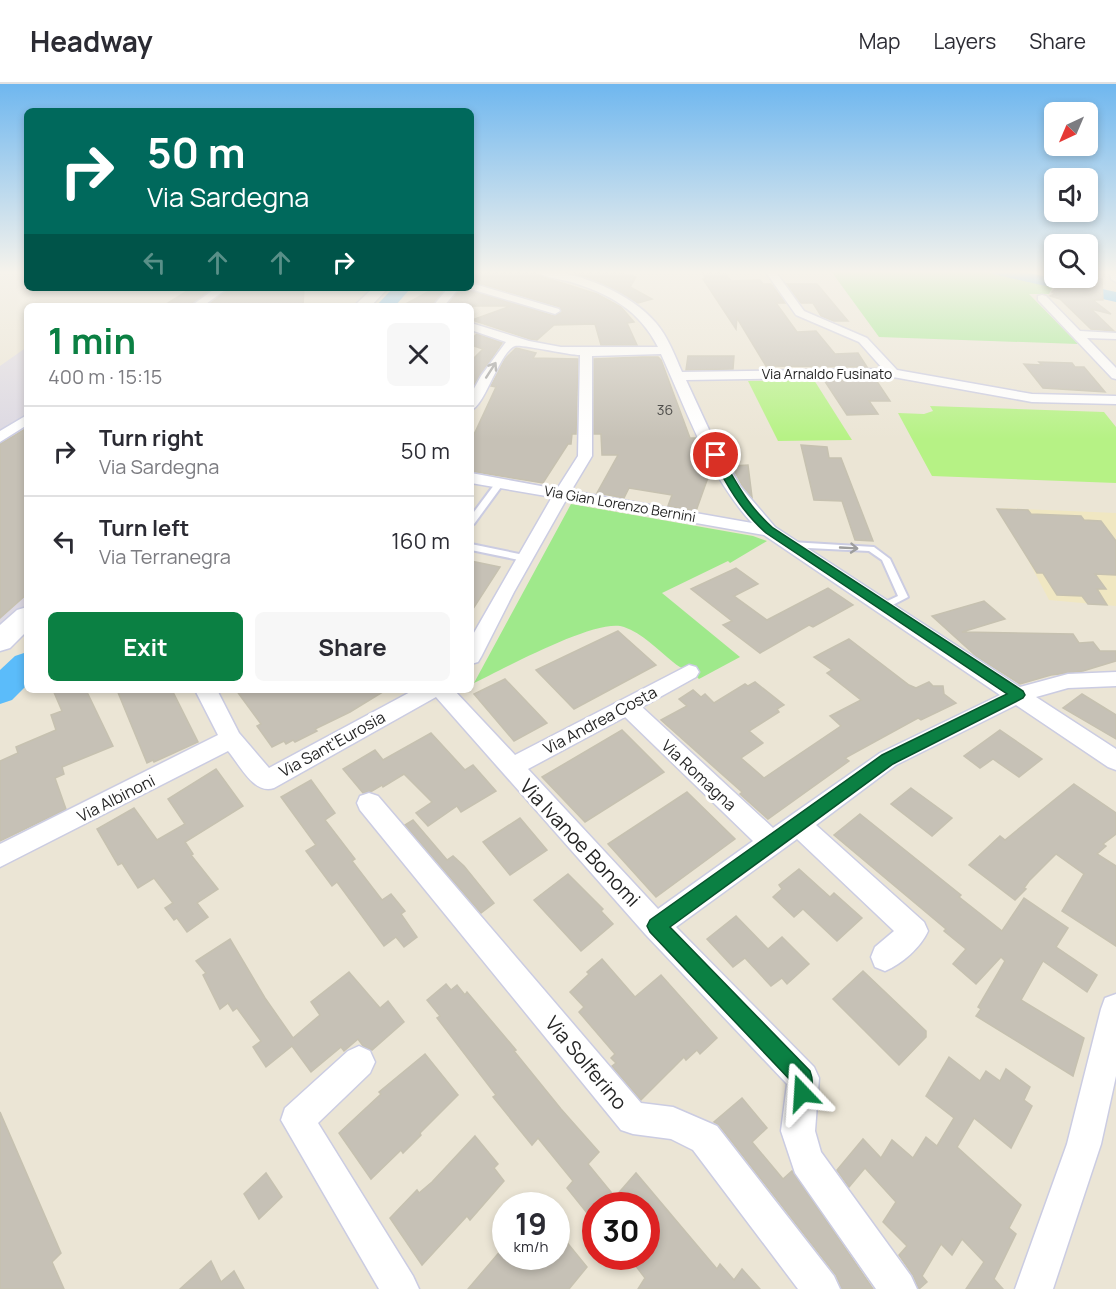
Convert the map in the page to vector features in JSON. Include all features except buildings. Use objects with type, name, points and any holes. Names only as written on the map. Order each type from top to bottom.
[{"type":"main road","points":[[0,641],[24,619]]},
{"type":"street","points":[[475,327],[517,342],[546,348],[586,352],[666,350]]},
{"type":"street","points":[[653,327],[734,489],[755,518],[769,531],[1116,761]]},
{"type":"street","points":[[833,327],[863,340],[877,352],[893,373]]},
{"type":"street","points":[[1069,327],[1116,375]]},
{"type":"street","points":[[1075,334],[1116,336]]},
{"type":"street","points":[[474,400],[508,345],[517,342]]},
{"type":"street","points":[[474,651],[524,558],[585,456],[586,352]]},
{"type":"street","name":"Via Arnaldo Fusinato","points":[[679,376],[893,373],[1032,398],[1116,400]]},
{"type":"street","points":[[0,438],[24,422]]},
{"type":"street","name":"Via Gian Lorenzo Bernini","points":[[474,479],[769,531]]},
{"type":"street","name":"Via Andrea Costa","points":[[511,768],[689,672]]},
{"type":"street","points":[[656,926],[888,759],[1018,695],[1068,681],[1116,679]]},
{"type":"street","name":"Via Sant'Eurosia","points":[[208,693],[231,739],[266,781],[426,693]]},
{"type":"street","name":"Via Ivanoe Bonomi","points":[[445,693],[656,926],[803,1078],[798,1131],[807,1161],[898,1289]]},
{"type":"street","name":"Via Romagna","points":[[627,706],[772,843]]},
{"type":"street","name":"Via Albinoni","points":[[0,856],[231,739]]},
{"type":"street","name":"Via Solferino","points":[[369,803],[633,1119],[674,1122],[705,1138],[821,1289]]},
{"type":"street","points":[[798,824],[914,931],[885,957]]},
{"type":"street","points":[[1034,1289],[1084,1144],[1116,1008]]},
{"type":"street","points":[[359,1062],[297,1120],[400,1289]]},
{"type":"lane","points":[[474,518],[500,483]]},
{"type":"lane","points":[[790,545],[871,549],[886,559],[903,597],[882,607]]},
{"type":"lane","points":[[474,548],[524,558]]},
{"type":"shaded area","points":[[24,349],[24,610],[0,631],[0,366]]},
{"type":"shaded area","points":[[1001,508],[1116,513],[1116,606],[1049,600]]},
{"type":"green space","points":[[872,327],[1062,327],[1078,344],[879,337]]},
{"type":"green space","points":[[814,380],[852,440],[778,441],[748,381]]},
{"type":"green space","points":[[930,406],[1104,412],[1116,427],[1116,483],[932,476],[898,413],[924,414],[933,411]]},
{"type":"green space","points":[[571,504],[753,536],[767,541],[730,563],[728,561],[662,593],[740,657],[699,679],[676,665],[637,633],[624,627],[611,626],[549,646],[474,683]]},
{"type":"waterway","points":[[0,691],[24,667]]},
{"type":"route","points":[[716,455],[745,506],[769,531],[1018,695],[888,759],[656,926],[803,1078],[802,1093]]}]
